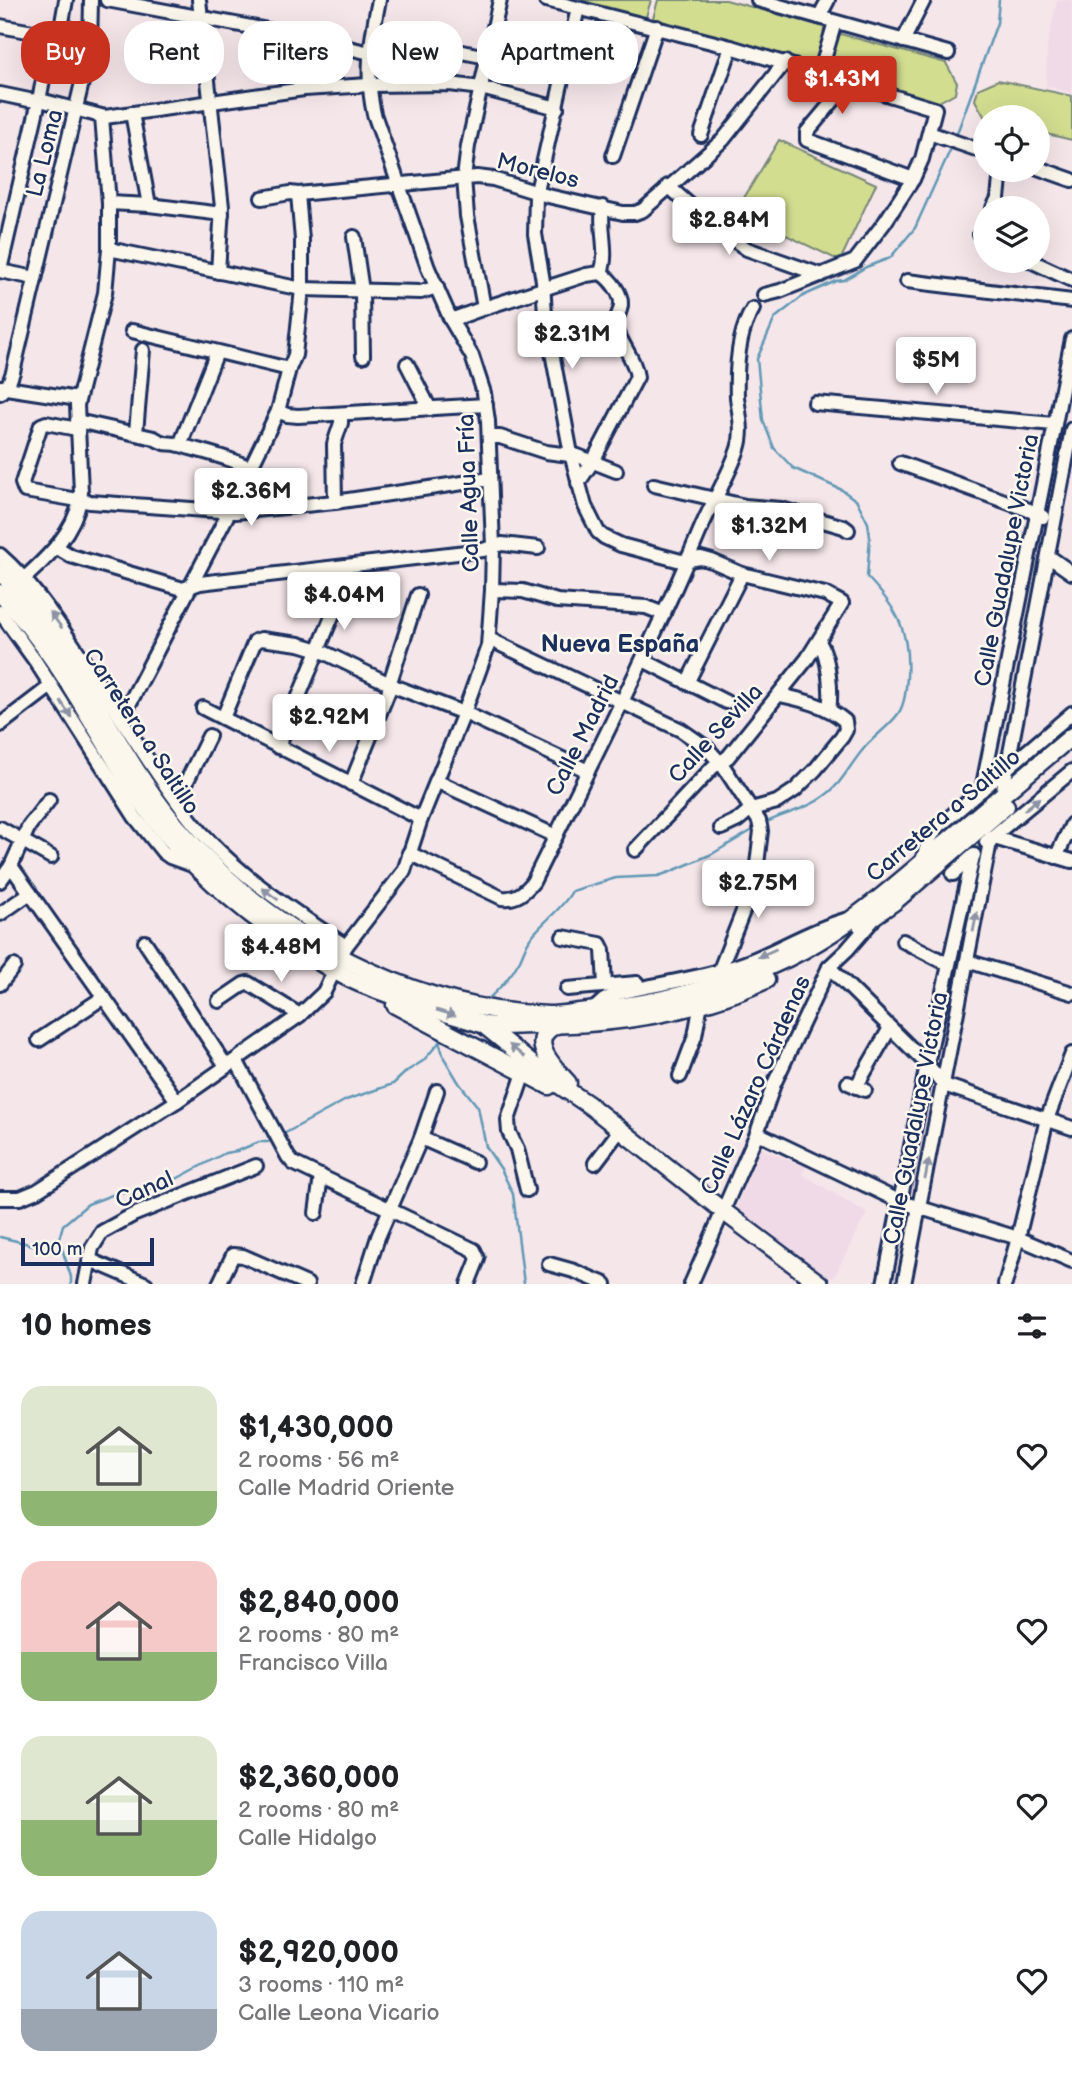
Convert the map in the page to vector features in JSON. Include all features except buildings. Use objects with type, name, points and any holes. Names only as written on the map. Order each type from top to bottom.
[{"type":"main road","name":"Carretera a Saltillo","points":[[0,571],[60,648],[150,793],[217,871],[259,906],[417,1003],[464,1003],[481,1018],[550,1015],[650,1003],[704,990],[753,974],[792,957],[871,906],[1072,736]]},
{"type":"main road","name":"Carretera a Saltillo","points":[[12,587],[21,617],[76,695],[140,800],[175,843],[209,880],[251,916],[317,961],[340,958]]},
{"type":"main road","points":[[60,648],[72,652],[86,665]]},
{"type":"main road","name":"Carretera a Saltillo","points":[[340,958],[359,982],[417,1003],[481,1018],[556,1026],[624,1020],[701,1003],[759,983],[797,965],[877,915],[1072,750]]},
{"type":"main road","points":[[417,1003],[461,1040],[589,1105]]},
{"type":"main road","points":[[481,1018],[549,1077],[820,1284]]},
{"type":"main road","points":[[556,1026],[548,1030],[542,1040],[547,1058],[589,1105]]},
{"type":"street","points":[[63,21],[66,0]]},
{"type":"street","name":"La Loma","points":[[2,389],[13,372],[77,108],[90,50],[91,0]]},
{"type":"street","points":[[107,0],[200,16],[367,52]]},
{"type":"street","points":[[199,0],[222,214],[218,272]]},
{"type":"street","name":"Calle Agua Fría","points":[[375,21],[379,0]]},
{"type":"street","points":[[495,21],[500,0]]},
{"type":"street","points":[[546,0],[821,69],[848,83],[935,109],[913,180],[855,261],[764,295]]},
{"type":"street","points":[[758,0],[782,3],[835,24],[947,53]]},
{"type":"street","points":[[818,17],[828,0]]},
{"type":"street","points":[[903,41],[924,0]]},
{"type":"street","points":[[578,8],[538,192],[535,234],[545,315],[570,454],[591,521],[604,537],[621,545],[681,561],[705,559],[742,573],[687,683]]},
{"type":"street","points":[[821,69],[835,24]]},
{"type":"street","points":[[0,26],[21,30]]},
{"type":"street","points":[[614,156],[657,27]]},
{"type":"street","points":[[701,135],[731,47]]},
{"type":"street","name":"Morelos","points":[[262,198],[290,193],[464,178],[493,179],[623,213],[635,213],[723,140],[785,62]]},
{"type":"street","points":[[0,94],[77,108],[102,117],[283,91],[450,83],[481,88],[557,108]]},
{"type":"street","points":[[848,83],[807,132],[806,138],[810,142],[913,180]]},
{"type":"street","points":[[35,278],[0,271],[42,84]]},
{"type":"street","points":[[482,84],[464,178],[467,216],[484,308]]},
{"type":"street","name":"Calle Agua Fría","points":[[0,1198],[20,1198],[37,1191],[177,1101],[300,1015],[324,992],[340,958],[401,875],[464,713],[489,639],[493,546],[486,405],[477,367],[452,320],[423,255],[374,114],[369,85]]},
{"type":"street","points":[[132,113],[149,205]]},
{"type":"street","points":[[12,587],[56,547],[76,514],[80,500],[78,399],[105,293],[109,249],[109,203],[102,117]]},
{"type":"street","points":[[929,133],[973,149]]},
{"type":"street","points":[[1050,172],[1072,180]]},
{"type":"street","points":[[664,190],[747,249],[821,275]]},
{"type":"street","points":[[122,718],[278,411],[295,355],[302,289],[302,231],[298,194]]},
{"type":"street","points":[[109,203],[222,214]]},
{"type":"street","points":[[601,273],[605,261],[601,228],[603,207]]},
{"type":"street","points":[[354,237],[362,291],[363,356]]},
{"type":"street","points":[[109,249],[302,289],[421,292],[437,287]]},
{"type":"street","points":[[1050,270],[1072,280]]},
{"type":"street","points":[[452,320],[586,275],[601,273],[612,283],[621,299],[615,326],[622,344],[631,356],[638,377],[593,461],[578,483]]},
{"type":"street","points":[[907,281],[1072,301]]},
{"type":"street","name":"Calle Madrid","points":[[410,853],[502,898],[516,897],[533,882],[643,660],[713,499],[737,452],[741,438],[737,395],[739,357],[747,320],[753,309]]},
{"type":"street","points":[[132,331],[289,369]]},
{"type":"street","name":"Calle Guadalupe Victoria","points":[[982,790],[1072,339]]},
{"type":"street","points":[[136,433],[143,350]]},
{"type":"street","points":[[180,445],[217,352]]},
{"type":"street","points":[[407,364],[430,409]]},
{"type":"street","points":[[2,389],[78,399]]},
{"type":"street","points":[[815,403],[1054,424]]},
{"type":"street","points":[[278,411],[293,416],[486,405]]},
{"type":"street","points":[[335,502],[334,444],[341,424],[341,414]]},
{"type":"street","points":[[250,468],[232,460],[180,445],[165,444],[136,433],[46,423],[41,425],[22,486],[28,492],[80,500],[229,512],[335,502],[490,479]]},
{"type":"street","name":"Calle Guadalupe Victoria","points":[[1002,795],[1072,429]]},
{"type":"street","points":[[489,437],[500,437],[546,452],[570,454],[616,471]]},
{"type":"street","points":[[900,463],[1037,513],[1053,525]]},
{"type":"street","points":[[654,485],[745,506],[781,509],[848,530]]},
{"type":"street","points":[[56,547],[71,556],[180,589],[200,583],[484,550],[502,544],[538,548]]},
{"type":"street","points":[[0,555],[12,587],[58,622],[188,817],[217,849],[252,881],[293,911],[340,958]]},
{"type":"street","points":[[1048,556],[1072,573]]},
{"type":"street","name":"Calle Sevilla","points":[[635,850],[713,767],[728,757],[780,695],[819,642],[842,603],[825,594],[742,573]]},
{"type":"street","points":[[492,590],[523,591],[557,601],[646,607],[664,614]]},
{"type":"street","points":[[351,784],[390,684],[418,596]]},
{"type":"street","points":[[278,747],[338,602]]},
{"type":"street","points":[[3,622],[51,686],[135,817],[163,852],[197,867]]},
{"type":"street","points":[[489,639],[681,730],[695,738],[731,775],[760,826],[758,858],[751,893],[719,972]]},
{"type":"street","points":[[223,718],[257,640],[299,644],[319,650],[390,684],[464,713],[588,771]]},
{"type":"street","points":[[819,642],[827,664],[831,696],[829,710]]},
{"type":"street","points":[[643,660],[726,702]]},
{"type":"street","points":[[0,725],[51,686]]},
{"type":"street","points":[[721,828],[738,820],[751,808],[777,802],[795,790],[815,771],[846,730],[845,721],[829,710],[780,695]]},
{"type":"street","points":[[203,708],[421,819]]},
{"type":"street","points":[[921,863],[932,834],[1072,713]]},
{"type":"street","points":[[177,802],[209,736]]},
{"type":"street","points":[[953,874],[991,837],[1072,771]]},
{"type":"street","points":[[436,780],[556,836]]},
{"type":"street","points":[[0,881],[11,866],[29,826],[49,800]]},
{"type":"street","points":[[1056,857],[1072,824]]},
{"type":"street","points":[[0,828],[51,857]]},
{"type":"street","points":[[991,837],[1072,861]]},
{"type":"street","name":"Calle Guadalupe Victoria","points":[[904,1284],[991,837]]},
{"type":"street","name":"Calle Guadalupe Victoria","points":[[884,1284],[927,1064],[973,856]]},
{"type":"street","points":[[11,866],[177,1101]]},
{"type":"street","points":[[0,914],[30,893]]},
{"type":"street","name":"Calle Lázaro Cárdenas","points":[[691,1284],[757,1133],[774,1084],[829,967],[877,915]]},
{"type":"street","points":[[593,1010],[618,993],[719,972],[829,925],[852,918]]},
{"type":"street","points":[[563,937],[600,944],[603,950],[605,985]]},
{"type":"street","points":[[903,941],[948,964]]},
{"type":"street","points":[[145,942],[231,1063],[289,1158],[474,1250],[478,1255],[478,1262],[468,1284]]},
{"type":"street","points":[[967,961],[1072,993]]},
{"type":"street","points":[[0,984],[14,965]]},
{"type":"street","points":[[829,967],[927,1064],[944,1085],[1072,1128]]},
{"type":"street","points":[[219,1001],[248,983],[300,1015]]},
{"type":"street","points":[[567,989],[637,983],[647,986]]},
{"type":"street","points":[[39,1040],[104,997]]},
{"type":"street","points":[[680,1076],[695,1036],[701,1003]]},
{"type":"street","points":[[856,1087],[890,1028]]},
{"type":"street","points":[[1005,1284],[1047,1119],[1072,1054]]},
{"type":"street","points":[[524,1073],[508,1120],[509,1132],[517,1149],[527,1190]]},
{"type":"street","points":[[363,1284],[388,1209],[421,1138],[437,1091]]},
{"type":"street","points":[[595,1163],[620,1130]]},
{"type":"street","points":[[757,1133],[901,1202],[1018,1238],[1072,1261]]},
{"type":"street","points":[[421,1138],[475,1162]]},
{"type":"street","name":"Canal","points":[[85,1284],[96,1239],[102,1232],[133,1215],[256,1166]]},
{"type":"street","points":[[316,1213],[321,1176]]},
{"type":"street","points":[[219,1284],[233,1255],[243,1256],[307,1284]]},
{"type":"street","points":[[90,1259],[146,1284]]},
{"type":"street","points":[[549,1264],[605,1284]]},
{"type":"street","points":[[273,1284],[276,1270]]},
{"type":"shaded area","points":[[1057,0],[1072,0],[1072,93],[1046,86],[1047,47]]},
{"type":"shaded area","points":[[760,1148],[806,1167],[802,1174],[867,1213],[833,1279],[792,1254],[736,1208]]},
{"type":"green space","points":[[566,0],[651,0],[645,20]]},
{"type":"green space","points":[[658,0],[726,0],[828,28],[817,67],[652,22]]},
{"type":"green space","points":[[837,33],[946,63],[957,83],[955,93],[937,103],[826,70]]},
{"type":"green space","points":[[998,80],[1072,96],[1072,140],[1050,135],[1050,105],[978,105],[975,100],[978,89]]},
{"type":"green space","points":[[779,140],[876,184],[840,261],[736,211]]},
{"type":"waterway","points":[[956,136],[997,23],[999,0]]},
{"type":"waterway","points":[[765,823],[816,801],[840,782],[865,747],[898,714],[906,691],[907,661],[900,622],[887,600],[867,577],[870,537],[868,523],[857,501],[842,490],[793,468],[774,448],[763,420],[757,359],[775,318],[803,296],[890,258],[915,228],[952,146]]},
{"type":"waterway","points":[[485,1002],[513,972],[532,936],[572,891],[616,878],[658,876],[670,872],[712,854],[756,828]]},
{"type":"waterway","points":[[280,1136],[346,1100],[393,1084],[423,1061],[443,1038]]},
{"type":"waterway","points":[[439,1041],[444,1058],[478,1107],[486,1147],[513,1194],[524,1284]]},
{"type":"waterway","points":[[71,1284],[59,1239],[63,1225],[88,1204],[120,1192],[139,1192],[165,1185],[225,1153],[274,1139]]},
{"type":"waterway","points":[[0,1237],[33,1245],[58,1239]]},
{"type":"district","name":"Nueva España","points":[[620,644]]}]
